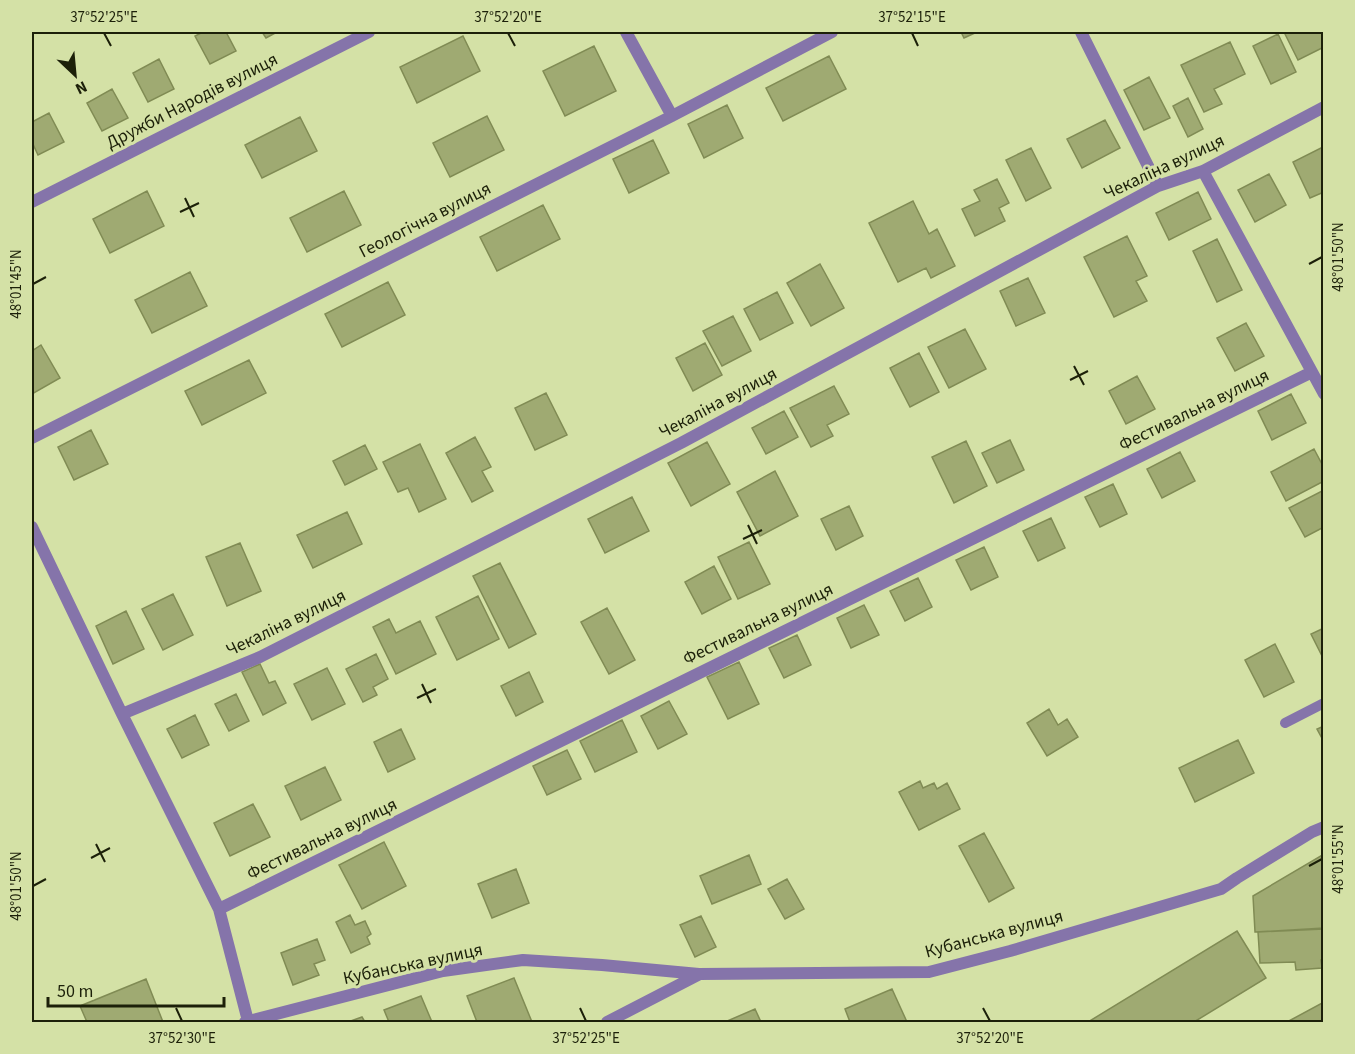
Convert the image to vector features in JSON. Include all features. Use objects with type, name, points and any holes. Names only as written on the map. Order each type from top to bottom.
[{"type":"street","name":"Дружби Народів вулиця","points":[[32,202],[369,32]]},
{"type":"street","points":[[626,32],[672,116]]},
{"type":"street","name":"Геологічна вулиця","points":[[32,438],[672,116],[832,32]]},
{"type":"street","points":[[1081,32],[1158,186]]},
{"type":"street","name":"Чекаліна вулиця","points":[[122,714],[260,657],[660,454],[1158,186],[1203,171],[1323,107]]},
{"type":"street","points":[[1203,171],[1323,394]]},
{"type":"street","name":"Фестивальна вулиця","points":[[219,909],[1312,372]]},
{"type":"street","points":[[32,527],[219,909],[246,1022]]},
{"type":"street","name":"Кубанська вулиця","points":[[246,1022],[443,971],[523,960],[699,974],[929,972],[1221,890],[1237,878],[1323,827]]},
{"type":"street","name":"Кубанська вулиця","points":[[607,1023],[699,974]]},
{"type":"lane","points":[[1285,723],[1323,703]]},
{"type":"building","points":[[203,32],[226,32],[236,51],[210,64],[195,36]]},
{"type":"building","points":[[262,32],[277,32],[266,38]]},
{"type":"building","points":[[961,32],[977,32],[964,38]]},
{"type":"building","points":[[1284,32],[1322,32],[1324,47],[1298,60]]},
{"type":"building","points":[[1278,34],[1296,72],[1271,84],[1253,46]]},
{"type":"building","points":[[463,36],[480,71],[417,103],[400,67]]},
{"type":"building","points":[[1230,42],[1245,74],[1214,89],[1222,104],[1204,112],[1181,65]]},
{"type":"building","points":[[594,46],[616,91],[565,116],[543,71]]},
{"type":"building","points":[[829,56],[846,89],[783,121],[766,88]]},
{"type":"building","points":[[159,59],[174,89],[148,102],[133,73]]},
{"type":"building","points":[[1149,77],[1170,118],[1144,130],[1124,90]]},
{"type":"building","points":[[112,89],[128,118],[102,131],[87,103]]},
{"type":"building","points":[[1188,98],[1203,129],[1188,137],[1173,106]]},
{"type":"building","points":[[727,105],[743,138],[704,158],[688,124]]},
{"type":"building","points":[[49,113],[64,142],[38,155],[32,142],[32,122]]},
{"type":"building","points":[[487,116],[504,150],[450,177],[433,143]]},
{"type":"building","points":[[300,117],[317,151],[262,178],[245,145]]},
{"type":"building","points":[[1105,120],[1120,148],[1082,168],[1067,139]]},
{"type":"building","points":[[653,140],[669,173],[629,193],[613,159]]},
{"type":"building","points":[[1323,147],[1324,192],[1310,198],[1293,162]]},
{"type":"building","points":[[1031,148],[1051,188],[1026,201],[1006,160]]},
{"type":"building","points":[[1269,174],[1286,205],[1255,222],[1238,190]]},
{"type":"building","points":[[997,179],[1009,203],[999,208],[1005,221],[975,236],[962,209],[980,201],[974,190]]},
{"type":"building","points":[[147,191],[164,226],[110,253],[93,219]]},
{"type":"building","points":[[344,191],[361,225],[307,252],[290,218]]},
{"type":"building","points":[[1198,192],[1211,219],[1169,240],[1156,213]]},
{"type":"building","points":[[913,201],[929,234],[937,229],[955,266],[931,278],[926,268],[898,282],[869,223]]},
{"type":"building","points":[[543,205],[560,239],[497,271],[480,237]]},
{"type":"building","points":[[1127,236],[1147,276],[1136,281],[1147,301],[1114,317],[1084,257]]},
{"type":"building","points":[[1217,239],[1242,290],[1217,302],[1193,251]]},
{"type":"building","points":[[820,264],[844,308],[811,326],[787,283]]},
{"type":"building","points":[[190,272],[207,306],[152,333],[135,300]]},
{"type":"building","points":[[1028,278],[1045,313],[1016,326],[1000,291]]},
{"type":"building","points":[[388,282],[405,315],[342,347],[325,314]]},
{"type":"building","points":[[777,292],[793,323],[760,340],[744,309]]},
{"type":"building","points":[[733,316],[751,351],[722,366],[703,331]]},
{"type":"building","points":[[1246,323],[1264,356],[1235,371],[1217,338]]},
{"type":"building","points":[[965,329],[986,369],[949,388],[928,347]]},
{"type":"building","points":[[705,343],[722,375],[693,391],[676,358]]},
{"type":"building","points":[[41,345],[60,378],[32,394],[32,351]]},
{"type":"building","points":[[919,353],[939,392],[910,407],[890,368]]},
{"type":"building","points":[[249,360],[266,393],[202,425],[185,391]]},
{"type":"building","points":[[1137,376],[1155,409],[1126,424],[1109,391]]},
{"type":"building","points":[[834,386],[849,414],[827,425],[833,436],[811,447],[790,408]]},
{"type":"building","points":[[546,393],[567,435],[535,450],[515,408]]},
{"type":"building","points":[[1291,394],[1306,423],[1272,440],[1258,411]]},
{"type":"building","points":[[784,411],[798,437],[766,454],[752,428]]},
{"type":"building","points":[[91,430],[108,464],[74,480],[58,447]]},
{"type":"building","points":[[475,437],[491,467],[482,471],[493,491],[472,502],[446,453]]},
{"type":"building","points":[[1010,440],[1024,470],[997,483],[982,453]]},
{"type":"building","points":[[966,441],[987,486],[954,503],[932,457]]},
{"type":"building","points":[[707,442],[730,484],[691,506],[668,463]]},
{"type":"building","points":[[420,444],[446,499],[419,512],[408,488],[398,492],[383,462]]},
{"type":"building","points":[[365,445],[377,469],[345,485],[333,461]]},
{"type":"building","points":[[1314,449],[1324,468],[1324,481],[1286,501],[1271,472]]},
{"type":"building","points":[[1180,452],[1195,481],[1162,498],[1147,469]]},
{"type":"building","points":[[775,471],[798,516],[760,536],[737,492]]},
{"type":"building","points":[[1113,484],[1127,514],[1100,527],[1085,497]]},
{"type":"building","points":[[1324,490],[1324,527],[1305,537],[1289,508]]},
{"type":"building","points":[[632,497],[649,531],[605,553],[588,519]]},
{"type":"building","points":[[849,506],[863,536],[836,550],[821,519]]},
{"type":"building","points":[[347,512],[362,544],[313,568],[297,535]]},
{"type":"building","points":[[1051,518],[1065,548],[1038,561],[1023,531]]},
{"type":"building","points":[[749,542],[770,584],[738,599],[718,557]]},
{"type":"building","points":[[240,543],[261,591],[227,606],[206,557]]},
{"type":"building","points":[[984,547],[998,577],[971,590],[956,560]]},
{"type":"building","points":[[500,563],[536,634],[509,648],[473,576]]},
{"type":"building","points":[[714,566],[731,599],[702,614],[685,582]]},
{"type":"building","points":[[918,578],[932,607],[905,621],[890,591]]},
{"type":"building","points":[[173,594],[193,635],[163,650],[142,609]]},
{"type":"building","points":[[478,596],[499,639],[457,660],[436,617]]},
{"type":"building","points":[[864,605],[879,635],[851,648],[837,618]]},
{"type":"building","points":[[607,608],[635,660],[609,674],[581,622]]},
{"type":"building","points":[[126,611],[144,649],[113,664],[96,626]]},
{"type":"building","points":[[389,619],[396,633],[420,621],[436,654],[396,674],[373,627]]},
{"type":"building","points":[[1324,628],[1324,660],[1311,634]]},
{"type":"building","points":[[797,635],[811,665],[784,678],[769,648]]},
{"type":"building","points":[[1275,644],[1294,682],[1264,697],[1245,660]]},
{"type":"building","points":[[376,654],[388,679],[373,687],[377,695],[363,702],[346,669]]},
{"type":"building","points":[[739,662],[759,704],[728,719],[707,677]]},
{"type":"building","points":[[260,664],[269,683],[275,681],[286,703],[263,715],[242,672]]},
{"type":"building","points":[[327,668],[345,704],[312,720],[294,684]]},
{"type":"building","points":[[529,672],[543,702],[516,716],[501,686]]},
{"type":"building","points":[[236,694],[249,721],[229,731],[215,704]]},
{"type":"building","points":[[669,701],[687,734],[658,749],[641,716]]},
{"type":"building","points":[[1049,709],[1058,725],[1067,719],[1078,737],[1047,756],[1027,723]]},
{"type":"building","points":[[195,715],[209,745],[182,758],[167,729]]},
{"type":"building","points":[[622,720],[637,752],[595,772],[580,741]]},
{"type":"building","points":[[1324,726],[1324,742],[1317,729]]},
{"type":"building","points":[[401,729],[415,759],[388,772],[374,742]]},
{"type":"building","points":[[1238,740],[1254,773],[1195,802],[1179,768]]},
{"type":"building","points":[[567,750],[581,779],[547,795],[533,766]]},
{"type":"building","points":[[325,767],[341,800],[301,820],[285,786]]},
{"type":"building","points":[[920,781],[923,788],[934,783],[937,789],[947,783],[960,809],[919,830],[899,792]]},
{"type":"building","points":[[253,804],[270,837],[230,856],[214,823]]},
{"type":"building","points":[[984,833],[1014,888],[989,902],[959,846]]},
{"type":"building","points":[[384,842],[406,886],[362,909],[339,865]]},
{"type":"building","points":[[1324,854],[1324,928],[1255,932],[1253,896]]},
{"type":"building","points":[[749,855],[761,884],[712,904],[700,876]]},
{"type":"building","points":[[516,869],[529,903],[492,918],[478,884]]},
{"type":"building","points":[[787,879],[804,909],[785,919],[768,889]]},
{"type":"building","points":[[350,915],[355,925],[365,921],[371,934],[367,937],[370,944],[351,953],[336,922]]},
{"type":"building","points":[[701,916],[716,947],[695,957],[680,925]]},
{"type":"building","points":[[1324,929],[1322,968],[1296,970],[1295,962],[1260,963],[1258,932]]},
{"type":"building","points":[[1237,931],[1266,978],[1194,1022],[1088,1022]]},
{"type":"building","points":[[317,939],[325,960],[314,964],[319,975],[293,985],[281,953]]},
{"type":"building","points":[[514,978],[532,1022],[477,1022],[467,996]]},
{"type":"building","points":[[146,979],[163,1022],[87,1022],[80,1006]]},
{"type":"building","points":[[892,989],[907,1022],[850,1022],[845,1009]]},
{"type":"building","points":[[421,996],[432,1022],[389,1022],[384,1010]]},
{"type":"building","points":[[1324,1002],[1324,1022],[1287,1022]]},
{"type":"building","points":[[755,1009],[761,1022],[725,1022]]},
{"type":"building","points":[[362,1017],[365,1022],[348,1022]]}]
